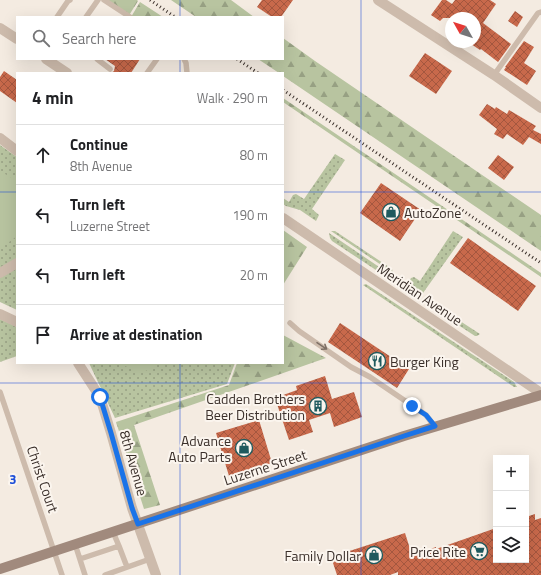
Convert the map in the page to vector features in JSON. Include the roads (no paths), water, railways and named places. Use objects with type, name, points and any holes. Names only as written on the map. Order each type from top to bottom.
[{"type":"street","points":[[378,0],[494,75],[541,108]]},
{"type":"street","points":[[0,28],[16,38]]},
{"type":"street","points":[[48,60],[66,72]]},
{"type":"street","points":[[0,138],[16,150]]},
{"type":"street","name":"Meridian Avenue","points":[[284,219],[541,394]]},
{"type":"street","points":[[0,272],[16,264]]},
{"type":"street","points":[[0,314],[16,322]]},
{"type":"street","name":"8th Avenue","points":[[79,364],[100,397],[132,508],[156,575]]},
{"type":"street","name":"Luzerne Street","points":[[0,569],[404,436],[541,394]]},
{"type":"lane","points":[[58,16],[70,0]]},
{"type":"lane","points":[[87,16],[98,0]]},
{"type":"lane","points":[[104,0],[128,16]]},
{"type":"lane","points":[[494,75],[538,13],[541,12]]},
{"type":"lane","points":[[98,60],[110,69]]},
{"type":"lane","points":[[148,72],[156,60]]},
{"type":"lane","points":[[184,60],[187,72]]},
{"type":"lane","points":[[290,323],[299,331],[351,367],[370,377],[426,415],[435,426]]},
{"type":"lane","name":"Christ Court","points":[[0,392],[62,575]]},
{"type":"lane","points":[[113,532],[127,567]]},
{"type":"lane","points":[[75,544],[85,575]]},
{"type":"lane","points":[[80,559],[119,546]]},
{"type":"lane","points":[[105,575],[150,559]]},
{"type":"railway","points":[[150,0],[174,16]]},
{"type":"railway","points":[[238,60],[256,72]]},
{"type":"railway","points":[[284,91],[541,263]]},
{"type":"place","name":"AutoZone","points":[[391,212]]},
{"type":"place","name":"Burger King","points":[[377,361]]},
{"type":"place","name":"Cadden Brothers Beer Distribution","points":[[318,406]]},
{"type":"place","name":"Advance Auto Parts","points":[[244,448]]},
{"type":"place","name":"Price Rite","points":[[479,551]]},
{"type":"place","name":"Family Dollar","points":[[374,555]]}]
